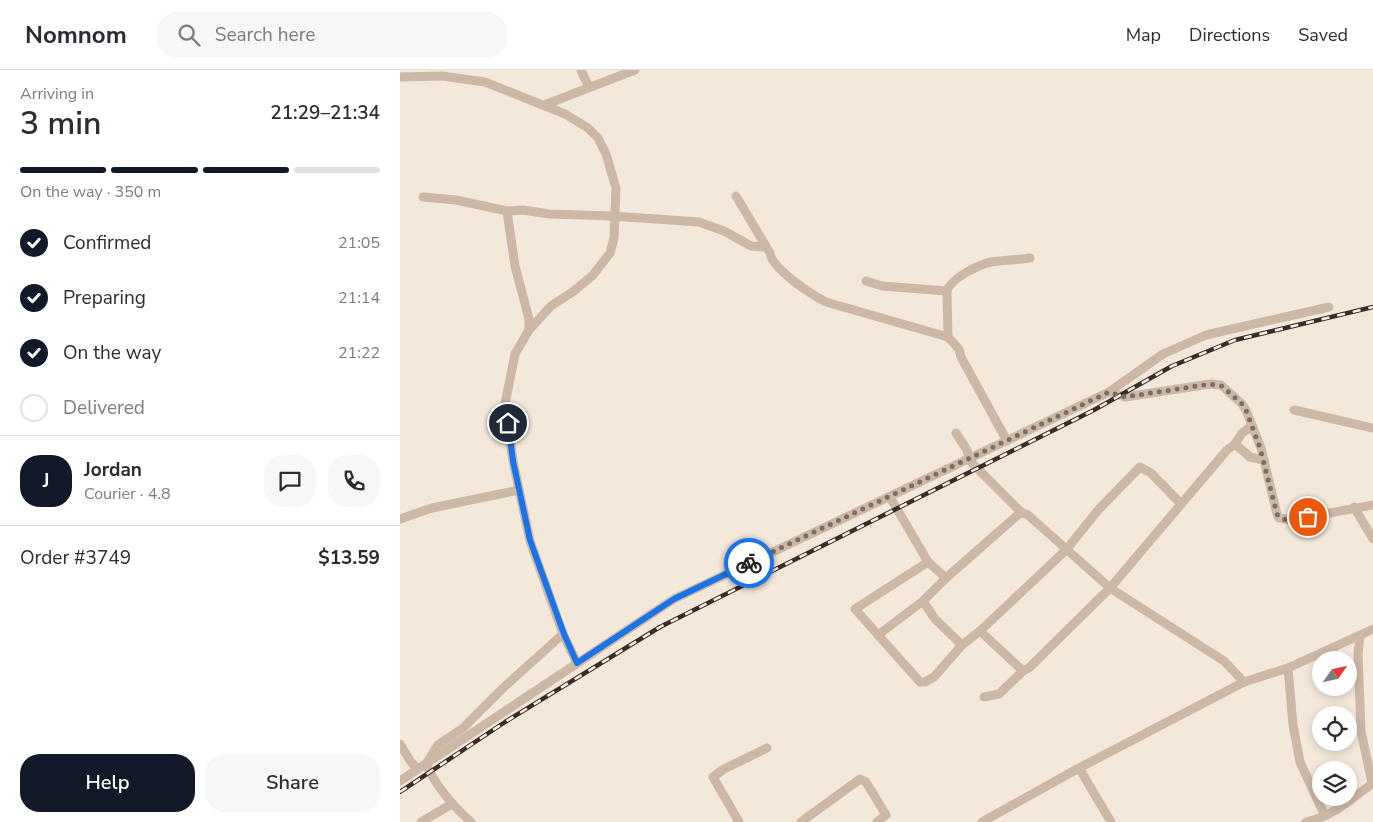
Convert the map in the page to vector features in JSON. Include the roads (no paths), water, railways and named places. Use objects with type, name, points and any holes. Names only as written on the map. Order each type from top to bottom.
[{"type":"street","points":[[581,70],[589,87]]},
{"type":"street","points":[[544,105],[636,70]]},
{"type":"street","points":[[400,77],[442,76],[485,82],[565,114],[588,128],[598,138],[606,154],[616,188],[614,238],[610,253],[593,276],[551,306],[529,330],[515,354],[505,404],[513,461],[530,540],[564,634],[577,663]]},
{"type":"street","points":[[736,196],[766,247],[770,258],[788,277],[816,296],[826,302],[948,337],[959,348],[961,357],[1007,441]]},
{"type":"street","points":[[423,198],[456,200],[507,211],[523,210],[550,214],[699,222],[724,231],[751,246],[766,247]]},
{"type":"street","points":[[507,211],[508,230],[529,319],[529,330]]},
{"type":"street","points":[[948,337],[947,292],[949,285],[963,274],[989,262],[1030,258]]},
{"type":"street","points":[[866,281],[882,286],[947,292]]},
{"type":"street","points":[[400,781],[674,599],[1109,392],[1163,354],[1206,335],[1329,307]]},
{"type":"street","points":[[1109,392],[1125,397],[1218,384],[1242,404],[1264,460],[1279,518],[1292,520],[1373,505]]},
{"type":"street","points":[[1294,410],[1373,428]]},
{"type":"street","points":[[984,697],[999,694],[1023,671],[1029,668],[1110,588],[1227,450],[1252,426]]},
{"type":"street","points":[[956,433],[968,450],[969,460],[1021,512],[1028,515],[1110,588],[1224,661],[1244,682]]},
{"type":"street","points":[[1235,444],[1250,457],[1264,460]]},
{"type":"street","points":[[928,562],[855,609],[920,682],[925,682],[934,677],[962,645],[980,631],[1066,550],[1099,509],[1140,467],[1151,473],[1181,504]]},
{"type":"street","points":[[400,519],[432,508],[519,490]]},
{"type":"street","points":[[890,497],[928,562],[946,578]]},
{"type":"street","points":[[1354,507],[1373,539]]},
{"type":"street","points":[[878,635],[924,601],[946,578],[1021,512]]},
{"type":"street","points":[[924,601],[935,619],[962,645]]},
{"type":"street","points":[[982,822],[1079,768],[1244,682],[1288,668],[1373,629]]},
{"type":"street","points":[[980,631],[1023,671]]},
{"type":"street","points":[[426,764],[438,745],[463,728],[503,688],[564,634]]},
{"type":"street","points":[[1306,822],[1339,810],[1373,783],[1361,731],[1358,654],[1360,636]]},
{"type":"street","points":[[1288,668],[1293,725],[1300,762],[1325,816]]},
{"type":"street","points":[[483,709],[504,712]]},
{"type":"street","points":[[400,744],[416,767]]},
{"type":"street","points":[[739,822],[713,777],[724,769],[767,748]]},
{"type":"street","points":[[426,764],[430,774],[452,804],[471,822]]},
{"type":"street","points":[[1079,768],[1111,822]]},
{"type":"street","points":[[801,822],[860,779],[866,782],[886,815],[877,822]]},
{"type":"street","points":[[421,822],[452,804]]},
{"type":"railway","points":[[400,792],[505,722],[660,627],[1094,410],[1172,366],[1235,340],[1373,307]]}]
